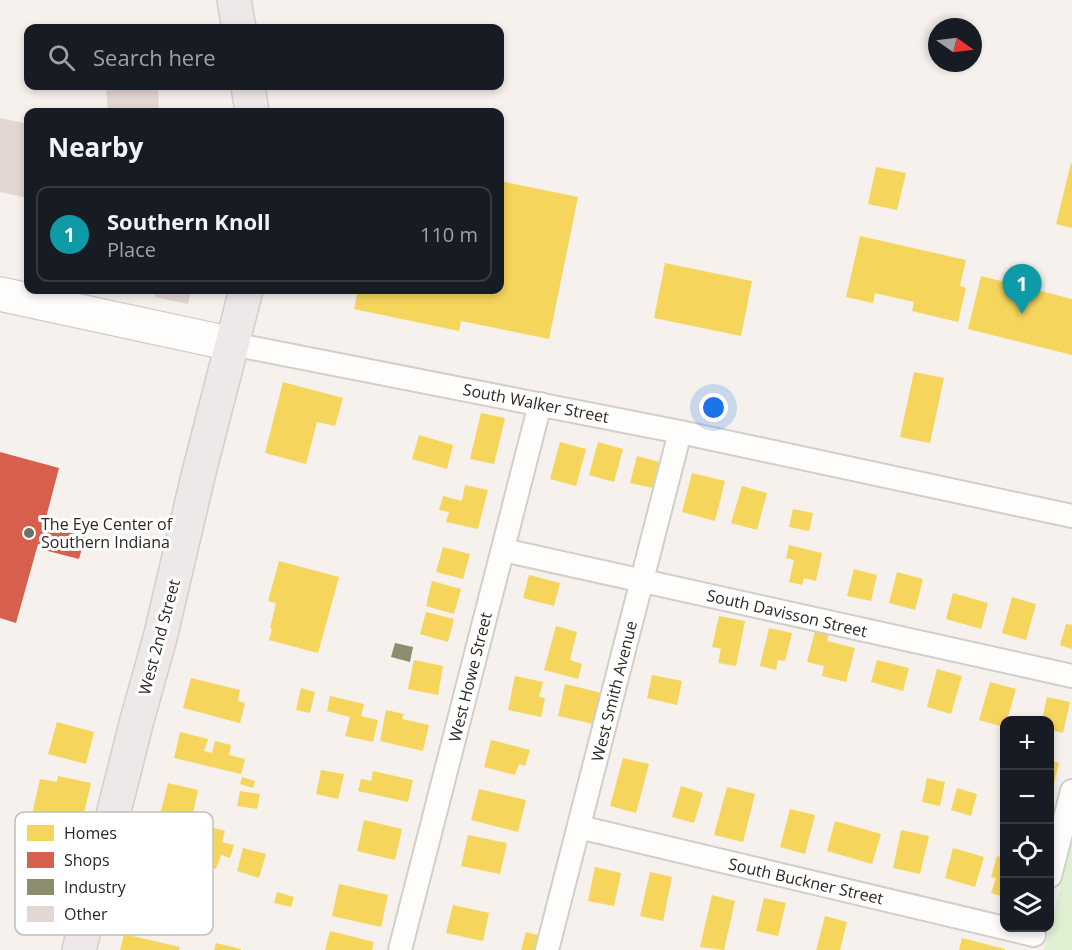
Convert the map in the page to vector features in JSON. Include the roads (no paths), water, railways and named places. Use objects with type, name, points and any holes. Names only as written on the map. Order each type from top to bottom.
[{"type":"main road","points":[[234,0],[238,24]]},
{"type":"main road","points":[[249,90],[251,108]]},
{"type":"main road","name":"West 2nd Street","points":[[114,812],[160,638],[245,294]]},
{"type":"main road","name":"West 2nd Street","points":[[79,950],[83,935]]},
{"type":"street","name":"South Walker Street","points":[[0,294],[232,344],[680,432],[1072,516]]},
{"type":"street","name":"West Howe Street","points":[[400,950],[540,404]]},
{"type":"street","name":"West Smith Avenue","points":[[547,950],[680,432]]},
{"type":"street","name":"South Davisson Street","points":[[502,550],[1072,676]]},
{"type":"street","points":[[1054,861],[1072,791]]},
{"type":"street","name":"South Buckner Street","points":[[579,827],[1033,938]]},
{"type":"place","name":"Southern Knoll","points":[[1022,314]]},
{"type":"place","name":"The Eye Center of Southern Indiana","points":[[29,533]]}]
